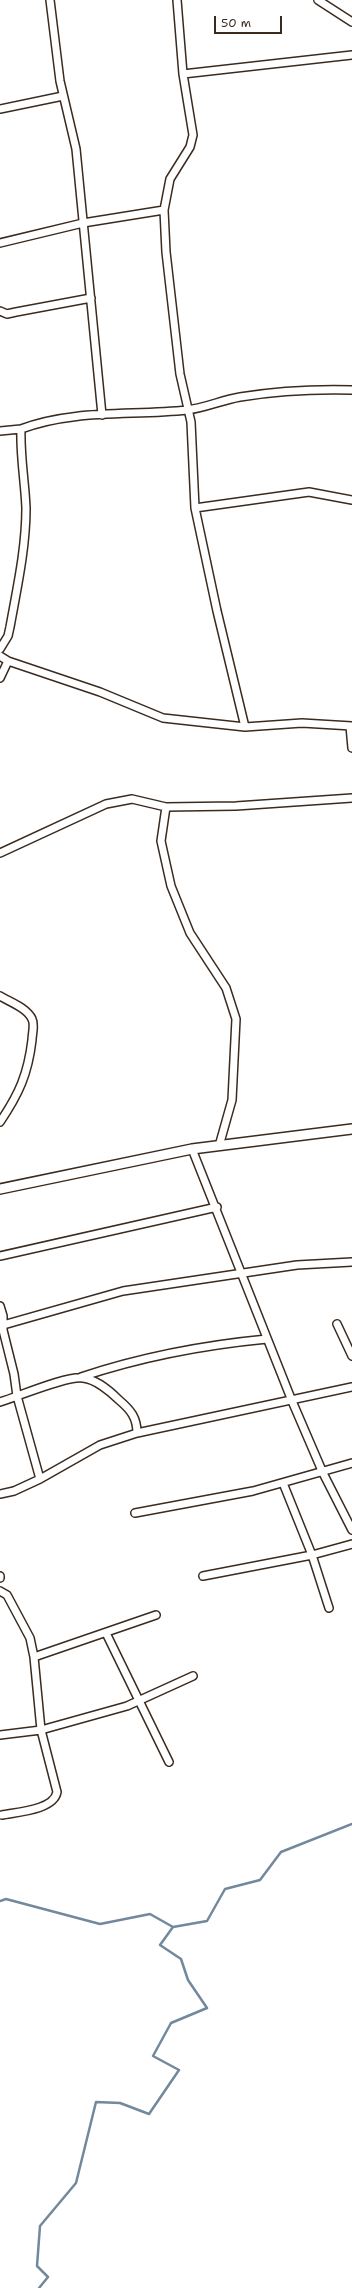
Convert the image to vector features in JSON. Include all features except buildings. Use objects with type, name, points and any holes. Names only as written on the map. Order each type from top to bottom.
[{"type":"street","points":[[50,0],[57,62],[63,96],[76,149],[102,415]]},
{"type":"street","points":[[177,0],[183,74],[193,140],[187,154],[170,179],[164,210],[166,252],[180,374],[191,422],[195,508],[217,611],[245,727]]},
{"type":"street","points":[[318,0],[352,22]]},
{"type":"street","points":[[183,74],[352,55]]},
{"type":"street","points":[[0,109],[63,96]]},
{"type":"street","points":[[0,243],[83,223],[164,210]]},
{"type":"street","points":[[0,311],[7,314],[91,298]]},
{"type":"street","points":[[0,431],[21,429],[37,423],[102,415],[188,410],[239,397],[309,390],[352,390]]},
{"type":"street","points":[[0,649],[10,627],[24,540],[26,508],[20,447],[21,429]]},
{"type":"street","points":[[195,508],[309,492],[352,500]]},
{"type":"street","points":[[0,656],[8,662],[100,692],[163,718],[245,727],[302,724],[351,726],[352,748]]},
{"type":"street","points":[[0,678],[8,662]]},
{"type":"street","points":[[0,853],[106,804],[119,800],[132,799],[166,808],[236,806],[352,798]]},
{"type":"street","points":[[166,808],[161,841],[176,898],[196,944],[226,988],[236,1020],[232,1100],[220,1146]]},
{"type":"street","points":[[0,996],[29,1015],[33,1025],[31,1050],[24,1080],[16,1098],[0,1122]]},
{"type":"street","points":[[0,1189],[192,1149],[352,1129]]},
{"type":"street","points":[[192,1149],[217,1207],[240,1272],[292,1401],[323,1473],[352,1530]]},
{"type":"street","points":[[0,1256],[217,1207]]},
{"type":"street","points":[[1,1326],[123,1292],[240,1272],[297,1265],[352,1262]]},
{"type":"street","points":[[0,1306],[3,1316],[1,1326],[17,1396],[40,1479]]},
{"type":"street","points":[[337,1324],[352,1356]]},
{"type":"street","points":[[0,1402],[81,1377],[156,1357],[212,1344],[267,1339]]},
{"type":"street","points":[[81,1377],[96,1384],[124,1404],[135,1417],[137,1433]]},
{"type":"street","points":[[0,1494],[14,1491],[40,1479],[100,1445],[137,1433],[352,1387]]},
{"type":"street","points":[[135,1513],[253,1491],[323,1473],[352,1463]]},
{"type":"street","points":[[282,1483],[312,1555],[330,1608]]},
{"type":"street","points":[[202,1576],[312,1555],[352,1544]]},
{"type":"street","points":[[0,1591],[7,1595],[30,1638],[34,1657],[41,1730],[56,1787],[56,1798],[53,1802],[45,1806],[2,1815]]},
{"type":"street","points":[[34,1657],[156,1615]]},
{"type":"street","points":[[106,1633],[138,1703],[169,1762]]},
{"type":"street","points":[[0,1734],[41,1730],[138,1703],[193,1676]]},
{"type":"waterway","points":[[39,2288],[48,2277],[37,2266],[40,2226],[76,2183],[96,2102],[120,2103],[149,2114],[179,2070],[153,2056],[171,2023],[207,2008],[188,1980],[181,1959],[160,1945],[173,1927],[207,1921],[225,1889],[260,1880],[281,1852],[352,1824]]},
{"type":"waterway","points":[[0,1901],[6,1899],[100,1924],[150,1914],[173,1927]]}]
